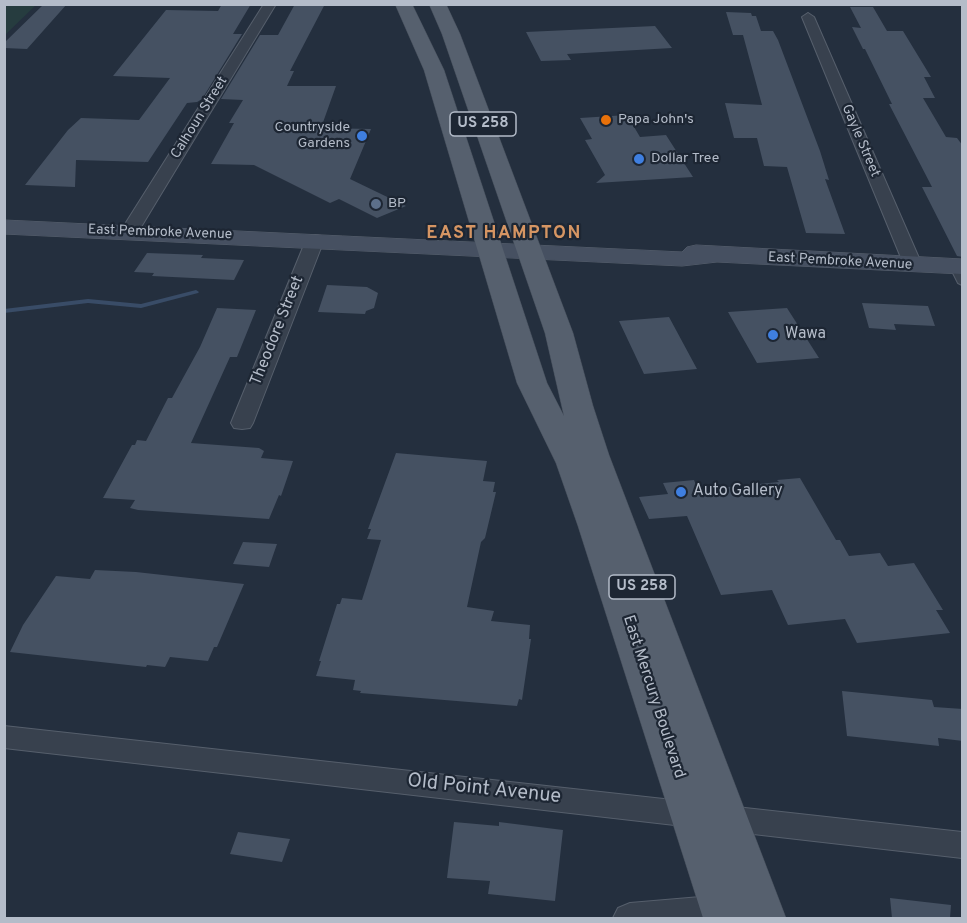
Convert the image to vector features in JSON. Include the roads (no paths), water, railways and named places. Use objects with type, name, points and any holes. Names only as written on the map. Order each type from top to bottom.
[{"type":"main road","name":"East Mercury Boulevard","points":[[403,4],[434,70],[532,383],[577,474],[708,816],[762,918]]},
{"type":"main road","name":"East Mercury Boulevard","points":[[437,4],[451,34],[559,333],[577,406],[708,816],[725,914]]},
{"type":"main road","name":"East Pembroke Avenue","points":[[4,227],[315,240],[348,245],[490,246],[682,259],[717,255],[913,265],[960,272]]},
{"type":"street","name":"Calhoun Street","points":[[129,232],[270,4]]},
{"type":"street","name":"Gayle Street","points":[[808,17],[913,265]]},
{"type":"street","name":"Theodore Street","points":[[242,423],[315,240]]},
{"type":"street","name":"Old Point Avenue","points":[[4,737],[963,845]]},
{"type":"street","points":[[630,918],[725,914]]},
{"type":"waterway","points":[[4,311],[88,301],[141,306],[196,292]]},
{"type":"place","name":"Papa John's","points":[[606,120]]},
{"type":"place","name":"Countryside Gardens","points":[[362,136]]},
{"type":"place","name":"Dollar Tree","points":[[639,159]]},
{"type":"place","name":"BP","points":[[376,204]]},
{"type":"place","name":"Wawa","points":[[773,335]]},
{"type":"place","name":"Auto Gallery","points":[[681,492]]},
{"type":"district","name":"EAST HAMPTON","points":[[504,234]]}]
